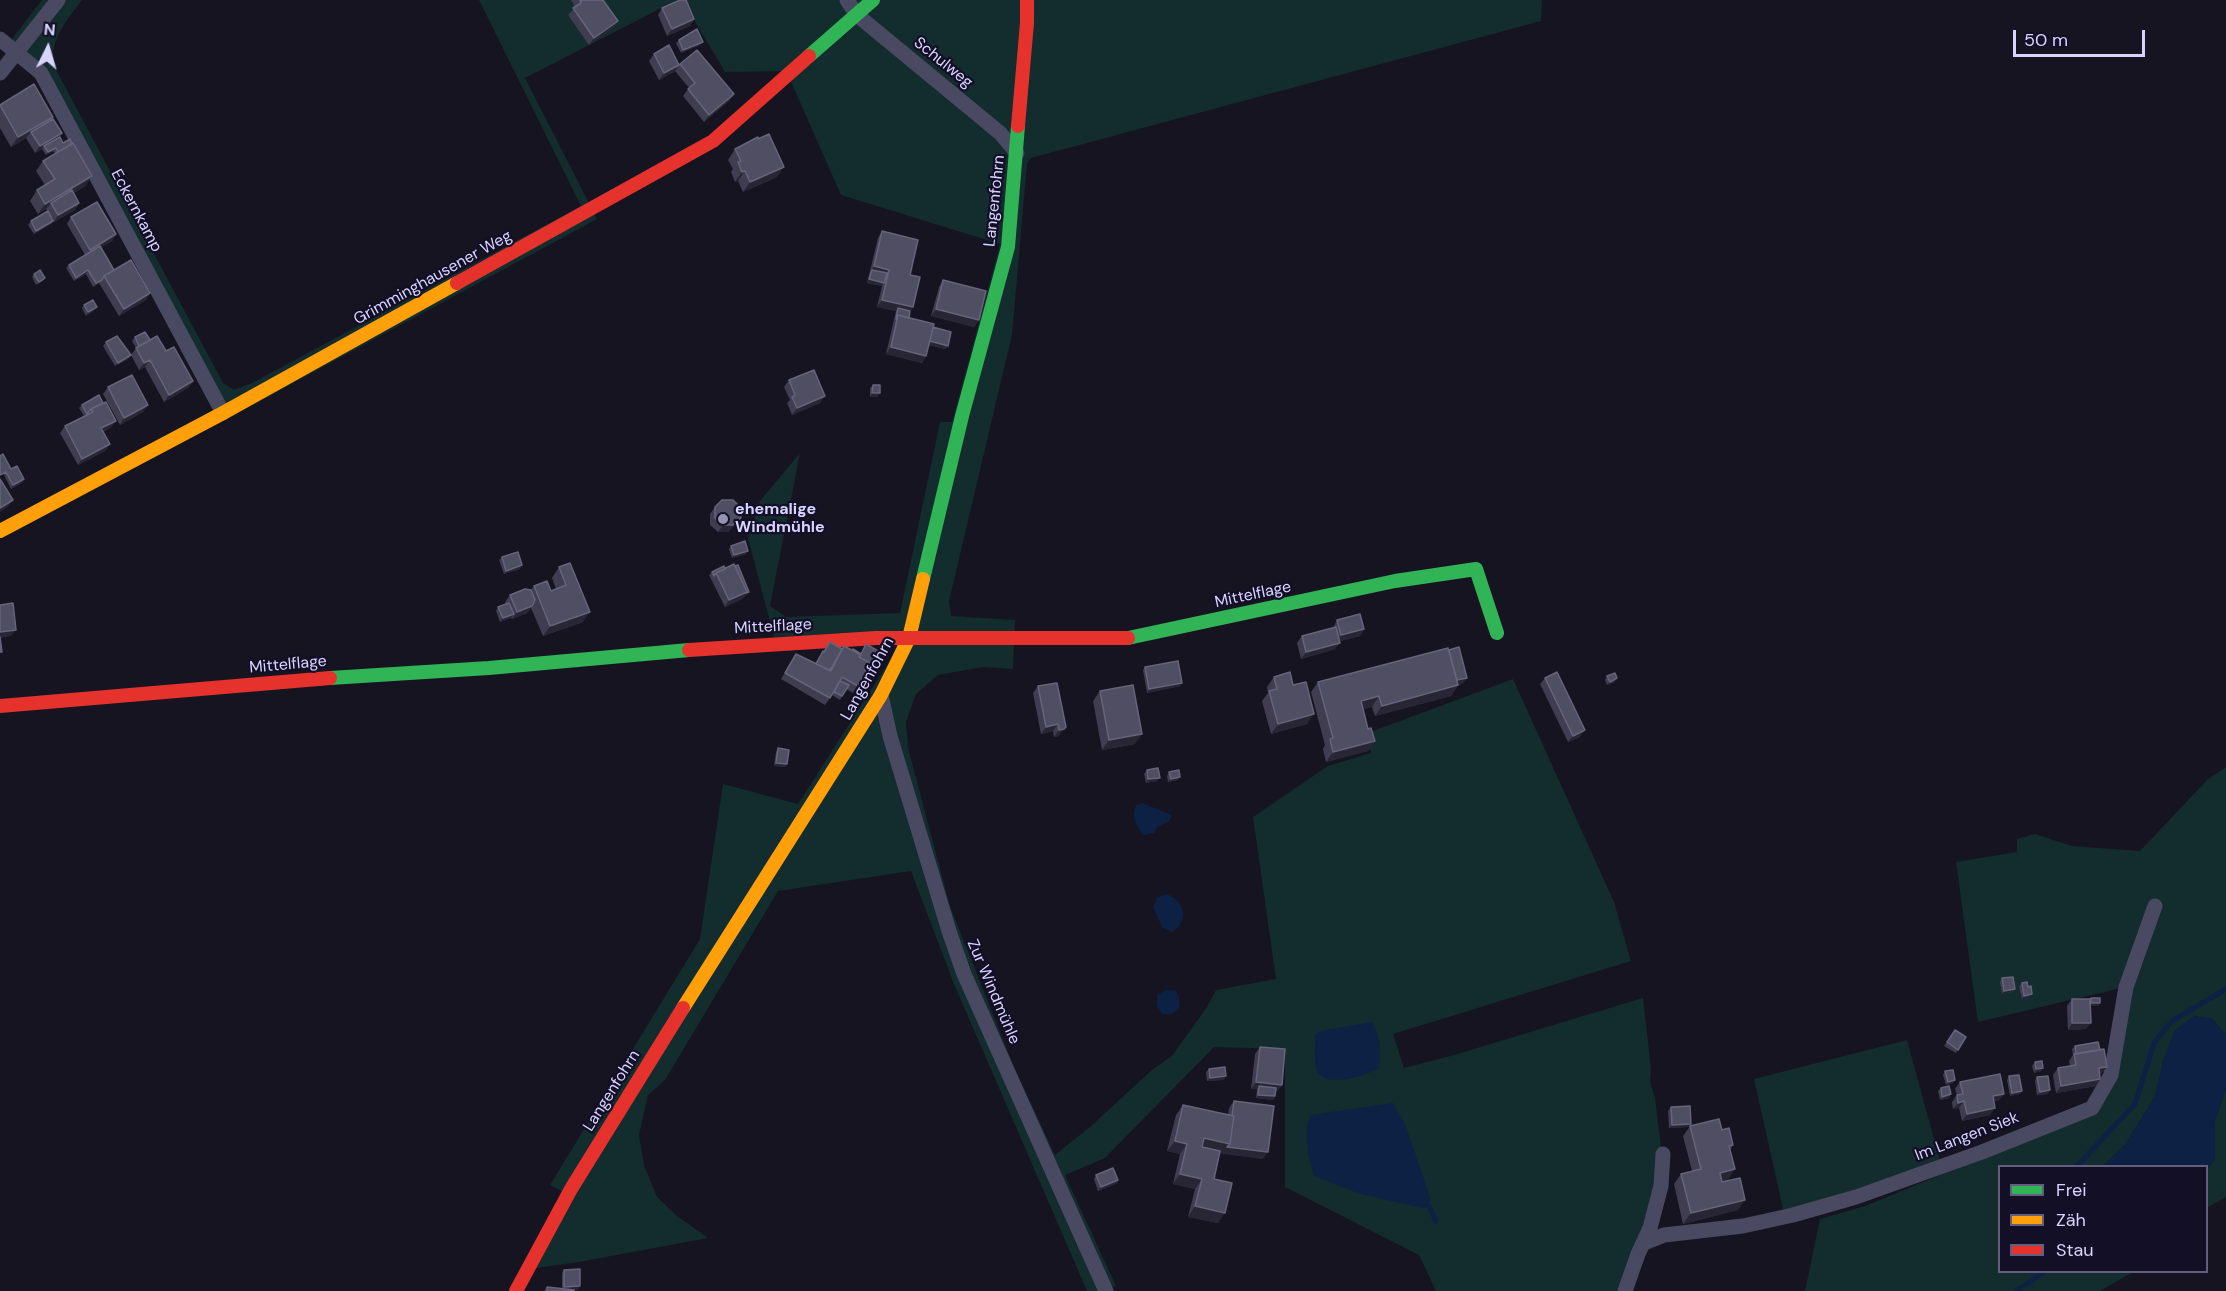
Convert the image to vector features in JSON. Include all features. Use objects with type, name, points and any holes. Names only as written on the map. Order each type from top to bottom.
[{"type":"street","points":[[0,74],[58,0]]},
{"type":"street","name":"Schulweg","points":[[847,0],[856,15],[1000,133],[1017,153]]},
{"type":"street","name":"Grimminghausener Weg","points":[[0,531],[224,413],[713,141],[873,0]]},
{"type":"street","name":"Langenfohrn","points":[[516,1291],[578,1179],[753,895],[881,695],[909,638],[962,416],[1008,247],[1027,0]]},
{"type":"street","name":"Eckernkamp","points":[[0,39],[41,73],[224,413]]},
{"type":"street","name":"Mittelflage","points":[[0,706],[336,677],[489,668],[728,646],[909,638],[1127,638],[1395,581],[1476,569],[1497,633]]},
{"type":"street","name":"Zur Windmühle","points":[[881,695],[890,736],[948,931],[964,974],[1106,1291]]},
{"type":"street","name":"Im Langen Siek","points":[[1644,1243],[1664,1235],[1743,1226],[1856,1197],[1982,1152],[2092,1108],[2111,1075],[2126,987],[2155,906]]},
{"type":"street","points":[[1625,1291],[1644,1243],[1661,1186],[1663,1154]]},
{"type":"green space","points":[[42,0],[82,0],[58,35],[53,51],[53,62],[223,383],[234,390],[252,383],[581,206],[479,0],[677,0],[525,78],[597,219],[232,416],[43,68],[11,40]]},
{"type":"green space","points":[[682,0],[1542,0],[1541,21],[1031,158],[1027,164],[1012,335],[949,601],[951,616],[1015,620],[1013,669],[983,667],[938,675],[916,694],[906,722],[908,748],[950,906],[1013,1065],[1055,1155],[1091,1126],[1153,1069],[1172,1056],[1207,1007],[1216,990],[1276,979],[1253,817],[1328,766],[1371,753],[1365,734],[1513,679],[1614,902],[1631,961],[1393,1034],[1404,1068],[1643,998],[1651,1069],[1650,1082],[1655,1098],[1662,1155],[1652,1202],[1618,1291],[1436,1291],[1419,1255],[1285,1187],[1285,1049],[1214,1047],[1105,1158],[1065,1175],[1116,1286],[1100,1289],[1100,1291],[1087,1291],[954,984],[911,871],[778,891],[665,1080],[648,1095],[639,1135],[644,1165],[657,1197],[677,1216],[708,1238],[536,1268],[573,1197],[550,1185],[700,939],[723,784],[798,804],[892,657],[902,633],[774,637],[748,538],[760,501],[800,453],[770,606],[786,617],[900,613],[940,422],[952,422],[1000,244],[841,195],[792,84],[784,71],[725,72]]},
{"type":"green space","points":[[2226,767],[2226,1035],[2212,1019],[2194,1016],[2164,1058],[2155,1097],[2125,1145],[2104,1165],[1998,1165],[1998,1273],[2131,1273],[2100,1291],[1805,1291],[1820,1219],[1865,1206],[2009,1147],[2090,1106],[2106,1075],[2121,988],[1978,1022],[1956,862],[2017,852],[2017,839],[2035,834],[2072,846],[2140,851],[2208,779]]},
{"type":"green space","points":[[1907,1040],[1940,1161],[1784,1213],[1754,1079]]},
{"type":"green space","points":[[2226,1088],[2226,1197],[2208,1207],[2208,1168],[2215,1159],[2215,1121]]},
{"type":"water","points":[[1142,803],[1172,815],[1169,821],[1157,827],[1154,833],[1143,835],[1134,818],[1136,805]]},
{"type":"water","points":[[1166,894],[1177,901],[1183,911],[1181,922],[1172,932],[1162,927],[1153,907],[1157,898]]},
{"type":"water","points":[[1166,990],[1175,990],[1179,997],[1179,1009],[1172,1014],[1162,1014],[1157,1006],[1157,995]]},
{"type":"water","points":[[2194,1016],[2212,1019],[2226,1035],[2226,1088],[2215,1121],[2215,1159],[2208,1168],[2208,1165],[2104,1165],[2125,1145],[2155,1097],[2164,1058],[2175,1030]]},
{"type":"water","points":[[1372,1022],[1379,1044],[1379,1068],[1344,1079],[1335,1080],[1320,1075],[1315,1064],[1315,1035],[1321,1031]]},
{"type":"water","points":[[1393,1103],[1405,1124],[1430,1197],[1429,1206],[1422,1208],[1361,1194],[1314,1176],[1308,1153],[1307,1137],[1311,1115]]},
{"type":"building","points":[[580,0],[603,0],[618,21],[594,38],[573,8],[581,3]]},
{"type":"building","points":[[680,0],[686,0],[694,19],[672,29],[662,8]]},
{"type":"building","points":[[697,29],[703,42],[683,50],[679,40]]},
{"type":"building","points":[[669,45],[679,65],[664,73],[654,54]]},
{"type":"building","points":[[697,50],[734,94],[709,115],[688,89],[695,83],[680,64]]},
{"type":"building","points":[[34,84],[53,117],[18,137],[0,105]]},
{"type":"building","points":[[53,119],[62,133],[40,146],[31,132]]},
{"type":"building","points":[[769,134],[784,167],[750,182],[745,171],[742,172],[738,162],[741,161],[735,149]]},
{"type":"building","points":[[60,137],[63,143],[70,139],[72,144],[58,152],[56,148],[48,152],[44,146]]},
{"type":"building","points":[[73,143],[92,176],[45,204],[37,190],[55,179],[43,161]]},
{"type":"building","points":[[72,190],[79,203],[58,215],[51,203]]},
{"type":"building","points":[[97,202],[116,234],[90,250],[71,217]]},
{"type":"building","points":[[48,211],[53,221],[36,231],[31,221]]},
{"type":"building","points":[[882,231],[918,240],[910,275],[920,277],[913,307],[882,300],[889,270],[874,266]]},
{"type":"building","points":[[100,246],[114,270],[96,283],[88,270],[76,278],[69,265]]},
{"type":"building","points":[[131,260],[150,293],[124,309],[104,276]]},
{"type":"building","points":[[40,270],[45,278],[39,282],[34,274]]},
{"type":"building","points":[[872,270],[887,273],[884,283],[869,279]]},
{"type":"building","points":[[943,280],[986,291],[979,320],[936,309]]},
{"type":"building","points":[[93,300],[97,307],[88,312],[84,305]]},
{"type":"building","points":[[898,308],[910,311],[909,318],[898,315],[896,319]]},
{"type":"building","points":[[898,315],[934,324],[926,356],[891,347]]},
{"type":"building","points":[[933,327],[951,332],[948,346],[930,341]]},
{"type":"building","points":[[145,332],[150,340],[139,346],[135,337]]},
{"type":"building","points":[[117,336],[131,355],[118,363],[106,342]]},
{"type":"building","points":[[157,336],[166,351],[174,347],[193,381],[169,395],[150,360],[144,363],[136,348]]},
{"type":"building","points":[[814,370],[825,396],[797,408],[789,380]]},
{"type":"building","points":[[132,375],[148,405],[124,418],[108,387]]},
{"type":"building","points":[[873,385],[880,385],[880,393],[872,393]]},
{"type":"building","points":[[99,395],[103,403],[91,409],[87,414],[82,405]]},
{"type":"building","points":[[106,402],[116,421],[101,428],[110,444],[82,459],[65,426],[93,412],[91,409]]},
{"type":"building","points":[[3,454],[11,469],[17,466],[24,479],[13,485],[6,472],[0,475],[0,456]]},
{"type":"building","points":[[0,479],[13,500],[0,508]]},
{"type":"building","points":[[722,500],[733,500],[740,507],[741,518],[733,525],[723,525],[715,518],[715,507]]},
{"type":"building","points":[[745,541],[748,551],[734,555],[731,546]]},
{"type":"building","points":[[518,552],[522,565],[506,571],[502,557]]},
{"type":"building","points":[[570,563],[590,612],[550,626],[534,586],[547,581],[551,591],[566,585],[559,567]]},
{"type":"building","points":[[734,564],[747,592],[729,600],[716,573]]},
{"type":"building","points":[[738,565],[749,592],[746,593],[735,566]]},
{"type":"building","points":[[724,566],[725,569],[714,576],[712,572]]},
{"type":"building","points":[[525,589],[531,590],[535,600],[532,606],[517,612],[510,595]]},
{"type":"building","points":[[13,603],[16,630],[0,632],[0,605]]},
{"type":"building","points":[[509,603],[514,614],[503,618],[498,607]]},
{"type":"building","points":[[1360,614],[1364,629],[1341,635],[1337,620]]},
{"type":"building","points":[[1336,627],[1340,643],[1306,652],[1302,636]]},
{"type":"building","points":[[830,642],[842,649],[830,670],[816,664]]},
{"type":"building","points":[[866,644],[878,651],[869,668],[870,663],[852,650],[861,654]]},
{"type":"building","points":[[844,646],[870,663],[858,686],[842,677],[830,698],[785,673],[796,654],[831,671]]},
{"type":"building","points":[[1459,647],[1467,678],[1457,680],[1449,650]]},
{"type":"building","points":[[1448,648],[1458,685],[1382,706],[1379,696],[1361,701],[1368,729],[1371,728],[1375,741],[1333,752],[1330,739],[1333,738],[1318,682]]},
{"type":"building","points":[[1178,661],[1182,683],[1149,689],[1145,667]]},
{"type":"building","points":[[1290,672],[1293,685],[1306,682],[1314,714],[1278,724],[1269,691],[1277,689],[1274,677]]},
{"type":"building","points":[[1557,672],[1585,730],[1573,736],[1545,678]]},
{"type":"building","points":[[1615,673],[1617,678],[1610,682],[1607,676]]},
{"type":"building","points":[[840,681],[849,685],[842,696],[834,692]]},
{"type":"building","points":[[1057,683],[1066,727],[1059,730],[1058,724],[1046,727],[1038,686]]},
{"type":"building","points":[[1133,685],[1142,734],[1109,740],[1100,691]]},
{"type":"building","points":[[778,748],[789,750],[787,764],[776,763]]},
{"type":"building","points":[[1158,768],[1160,778],[1148,779],[1147,770]]},
{"type":"building","points":[[1179,770],[1180,777],[1171,779],[1169,772]]},
{"type":"building","points":[[2013,977],[2015,989],[2004,991],[2002,978]]},
{"type":"building","points":[[2027,982],[2028,987],[2031,986],[2032,994],[2024,996],[2022,983]]},
{"type":"building","points":[[2091,998],[2100,998],[2100,1003],[2091,1003]]},
{"type":"building","points":[[2072,999],[2090,999],[2091,1023],[2072,1023]]},
{"type":"building","points":[[1955,1030],[1966,1037],[1958,1050],[1947,1042]]},
{"type":"building","points":[[2098,1042],[2100,1050],[2076,1054],[2075,1046]]},
{"type":"building","points":[[1260,1047],[1285,1049],[1282,1085],[1256,1082]]},
{"type":"building","points":[[2104,1049],[2107,1067],[2099,1068],[2100,1079],[2061,1086],[2058,1068],[2076,1065],[2074,1054]]},
{"type":"building","points":[[2042,1061],[2043,1068],[2036,1069],[2035,1062]]},
{"type":"building","points":[[1225,1067],[1226,1076],[1210,1078],[1209,1069]]},
{"type":"building","points":[[1953,1070],[1955,1080],[1948,1082],[1945,1071]]},
{"type":"building","points":[[2000,1074],[2004,1094],[1993,1096],[1995,1108],[1967,1114],[1964,1101],[1958,1103],[1957,1095],[1963,1094],[1960,1082]]},
{"type":"building","points":[[2019,1075],[2022,1091],[2012,1093],[2009,1076]]},
{"type":"building","points":[[2048,1076],[2050,1090],[2040,1092],[2037,1077]]},
{"type":"building","points":[[1259,1086],[1276,1088],[1275,1096],[1258,1095]]},
{"type":"building","points":[[1949,1086],[1951,1094],[1942,1097],[1941,1088]]},
{"type":"building","points":[[1234,1101],[1274,1106],[1268,1152],[1227,1147],[1230,1144]]},
{"type":"building","points":[[1183,1105],[1234,1116],[1230,1144],[1204,1138],[1202,1147],[1220,1151],[1214,1179],[1232,1183],[1225,1213],[1195,1206],[1202,1179],[1180,1174],[1187,1144],[1175,1141]]},
{"type":"building","points":[[1690,1106],[1691,1124],[1672,1125],[1671,1107]]},
{"type":"building","points":[[1719,1119],[1722,1130],[1729,1128],[1733,1145],[1729,1146],[1735,1169],[1720,1173],[1722,1182],[1740,1178],[1745,1200],[1691,1213],[1681,1174],[1701,1169],[1690,1126]]},
{"type":"building","points":[[1113,1168],[1118,1180],[1101,1187],[1096,1175]]},
{"type":"building","points":[[580,1269],[580,1286],[564,1287],[564,1270]]},
{"type":"building","points":[[547,1287],[574,1290],[574,1291],[547,1291]]},
{"type":"waterway","points":[[2078,1165],[2135,1104],[2154,1043],[2172,1021],[2226,989]]},
{"type":"waterway","points":[[1429,1206],[1436,1221]]},
{"type":"waterway","points":[[2016,1291],[2043,1273]]},
{"type":"traffic: fast","points":[[809,56],[873,0]]},
{"type":"traffic: fast","points":[[923,579],[962,416],[1008,247],[1018,126]]},
{"type":"traffic: fast","points":[[1128,638],[1395,581],[1476,569],[1497,633]]},
{"type":"traffic: fast","points":[[330,678],[489,668],[689,650]]},
{"type":"traffic: slow","points":[[0,531],[223,413],[457,283]]},
{"type":"traffic: slow","points":[[683,1008],[881,695],[909,638],[923,579]]},
{"type":"traffic: jam","points":[[1018,126],[1027,0]]},
{"type":"traffic: jam","points":[[457,283],[713,141],[809,56]]},
{"type":"traffic: jam","points":[[689,650],[876,638],[1128,638]]},
{"type":"traffic: jam","points":[[0,706],[330,678]]},
{"type":"traffic: jam","points":[[516,1291],[571,1189],[683,1008]]},
{"type":"place","name":"ehemalige Windmühle","points":[[723,519]]}]
